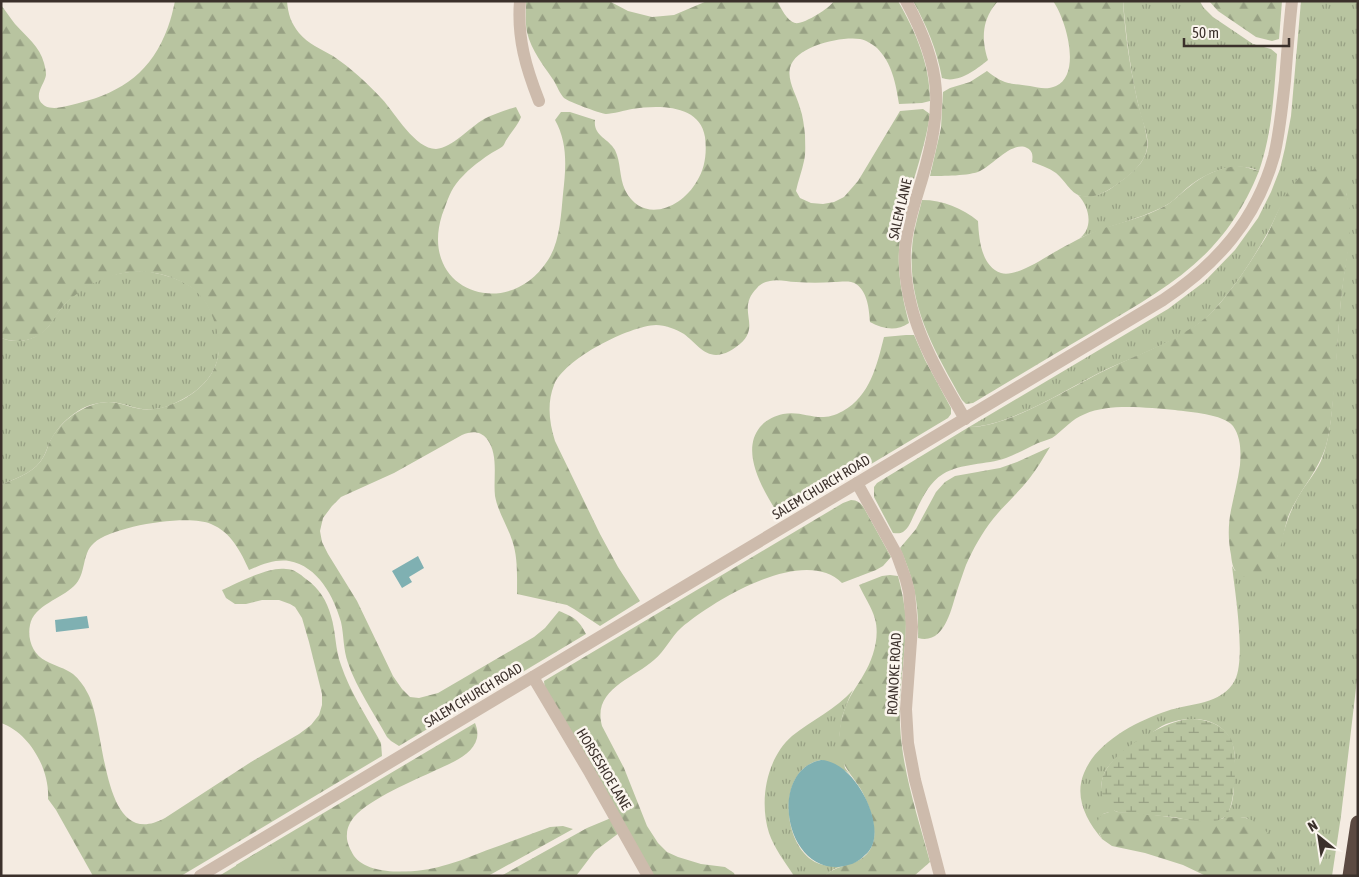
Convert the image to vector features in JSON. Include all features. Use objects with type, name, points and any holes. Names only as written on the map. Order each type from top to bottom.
[{"type":"highway","points":[[1350,876],[1358,822]]},
{"type":"street","points":[[520,1],[519,30],[522,48],[539,101]]},
{"type":"street","name":"SALEM LANE","points":[[906,1],[929,51],[937,94],[933,139],[906,241],[909,298],[923,340],[965,419]]},
{"type":"street","name":"SALEM CHURCH ROAD","points":[[200,876],[965,419],[1163,300],[1192,280],[1228,244],[1254,205],[1268,175],[1274,156],[1281,115],[1292,1]]},
{"type":"street","name":"ROANOKE ROAD","points":[[857,483],[897,555],[909,592],[912,627],[906,709],[908,743],[915,780],[940,876]]},
{"type":"street","name":"HORSESHOE LANE","points":[[533,677],[648,876]]},
{"type":"green space","points":[[175,1],[287,1],[292,22],[303,37],[333,56],[359,76],[382,99],[413,137],[428,147],[442,148],[455,141],[484,119],[516,107],[521,117],[504,145],[472,168],[454,188],[442,215],[438,241],[443,263],[454,279],[471,290],[491,293],[511,290],[531,279],[552,253],[561,219],[565,175],[564,147],[555,120],[561,112],[570,112],[595,120],[596,130],[615,150],[625,190],[633,201],[642,207],[652,210],[662,209],[682,199],[697,181],[704,166],[705,137],[701,126],[695,118],[687,113],[665,107],[654,107],[606,114],[564,98],[538,58],[529,39],[526,24],[526,1],[609,1],[628,11],[652,17],[674,15],[707,1],[777,1],[782,11],[792,22],[799,23],[816,15],[834,1],[898,1],[921,49],[928,75],[930,101],[899,104],[895,81],[886,60],[877,48],[869,42],[862,40],[842,39],[809,48],[794,60],[790,68],[790,78],[802,114],[805,135],[805,158],[796,191],[800,198],[811,203],[823,204],[834,202],[844,197],[858,181],[900,111],[923,109],[930,114],[902,224],[900,240],[899,271],[909,323],[899,328],[889,328],[870,322],[865,296],[860,287],[854,283],[770,281],[760,285],[751,296],[748,304],[748,333],[744,340],[724,354],[716,355],[706,352],[684,334],[674,329],[659,325],[644,327],[614,338],[584,355],[560,375],[554,385],[550,399],[550,413],[555,441],[600,534],[640,601],[600,626],[567,605],[517,594],[517,566],[514,546],[495,496],[493,452],[487,439],[479,433],[472,432],[462,435],[394,473],[341,497],[332,506],[323,518],[320,531],[322,542],[357,601],[393,676],[410,697],[419,698],[438,693],[534,637],[545,628],[559,611],[576,620],[586,634],[399,746],[387,737],[356,682],[346,658],[338,612],[323,584],[308,569],[289,561],[279,561],[249,570],[230,537],[211,524],[200,521],[186,520],[151,523],[117,531],[94,543],[87,553],[78,581],[69,591],[37,612],[30,625],[29,636],[34,651],[41,658],[73,674],[86,690],[93,708],[109,781],[117,802],[128,818],[144,824],[165,818],[251,762],[299,734],[311,725],[319,715],[322,705],[322,694],[302,618],[295,607],[279,600],[262,600],[246,604],[235,604],[226,598],[222,590],[271,570],[289,569],[297,572],[315,586],[325,600],[333,622],[341,665],[354,695],[381,743],[382,756],[181,876],[93,876],[48,799],[46,776],[36,754],[21,735],[1,723],[1,485],[32,470],[44,457],[51,439],[60,426],[72,415],[85,408],[108,402],[139,409],[149,409],[168,406],[182,400],[203,384],[210,375],[216,365],[219,343],[213,318],[203,299],[194,289],[175,279],[145,272],[130,272],[116,275],[88,286],[64,305],[48,328],[32,339],[11,341],[1,338],[1,5],[42,57],[46,75],[40,90],[39,99],[45,106],[58,108],[109,93],[134,77],[154,56],[169,24]]},
{"type":"green space","points":[[913,1],[998,1],[989,15],[984,29],[984,44],[988,60],[961,77],[954,79],[942,78],[931,38]]},
{"type":"green space","points":[[1053,1],[1123,1],[1132,75],[1147,137],[1146,154],[1140,164],[1131,174],[1112,188],[1091,197],[1077,194],[1056,173],[1032,162],[1031,152],[1021,146],[1009,150],[975,173],[930,176],[941,128],[943,92],[970,82],[987,71],[1007,83],[1040,88],[1056,86],[1064,80],[1070,59],[1069,46],[1063,20]]},
{"type":"green space","points":[[1123,1],[1200,1],[1213,17],[1253,44],[1271,49],[1277,54],[1270,128],[1259,171],[1240,167],[1221,169],[1195,182],[1163,207],[1080,238],[1087,228],[1088,216],[1085,205],[1078,195],[1094,196],[1113,187],[1138,167],[1144,158],[1148,143],[1133,79]]},
{"type":"green space","points":[[1209,1],[1282,1],[1279,39],[1272,41],[1256,37],[1218,11]]},
{"type":"green space","points":[[1301,1],[1358,1],[1358,671],[1332,876],[1275,876],[1275,852],[1247,818],[1222,819],[1232,804],[1234,754],[1232,743],[1227,734],[1221,727],[1213,723],[1204,720],[1185,719],[1166,724],[1121,755],[1108,767],[1102,782],[1102,791],[1115,811],[1118,812],[1103,814],[1099,833],[1102,839],[1091,824],[1083,808],[1080,791],[1084,773],[1090,762],[1108,742],[1119,734],[1155,715],[1214,699],[1229,688],[1235,680],[1240,657],[1240,641],[1232,566],[1235,571],[1277,557],[1292,509],[1321,461],[1327,442],[1332,412],[1342,286],[1349,233],[1346,193],[1298,179],[1285,198],[1268,232],[1243,272],[1222,301],[1204,320],[1177,337],[1105,370],[1020,414],[1002,421],[969,427],[1168,309],[1204,282],[1235,250],[1258,218],[1280,169],[1291,116]]},
{"type":"green space","points":[[1237,166],[1259,171],[1245,201],[1229,226],[1192,267],[1146,299],[973,403],[966,404],[962,400],[925,328],[914,290],[912,249],[922,200],[937,201],[952,206],[978,221],[980,244],[985,258],[994,269],[1007,274],[1031,266],[1096,231],[1158,210],[1206,176],[1218,170]]},
{"type":"green space","points":[[1319,168],[1326,169],[1340,180],[1348,198],[1350,216],[1331,418],[1326,446],[1313,473],[1292,508],[1277,558],[1268,571],[1257,577],[1247,578],[1237,572],[1233,565],[1229,544],[1229,527],[1239,471],[1240,445],[1236,430],[1228,422],[1214,416],[1175,410],[1141,407],[1106,408],[1085,414],[1052,438],[1010,456],[950,470],[929,487],[907,528],[902,533],[893,533],[874,497],[874,487],[877,483],[969,427],[1003,420],[1040,405],[1108,369],[1166,342],[1199,323],[1218,305],[1243,273],[1266,237],[1280,206],[1292,186],[1308,171]]},
{"type":"green space","points":[[144,271],[177,279],[192,287],[204,299],[212,313],[219,342],[219,355],[215,368],[208,379],[197,390],[183,399],[162,408],[136,408],[108,402],[97,403],[82,409],[60,426],[50,441],[42,459],[32,470],[1,485],[1,338],[18,341],[35,337],[48,327],[75,294],[84,288],[113,275]]},
{"type":"green space","points":[[914,335],[951,408],[951,414],[948,418],[781,518],[762,486],[753,461],[754,437],[760,427],[770,419],[783,414],[791,413],[826,417],[843,411],[860,397],[871,379],[884,337]]},
{"type":"green space","points":[[1050,447],[1032,475],[993,519],[978,541],[966,565],[949,616],[941,631],[927,639],[918,638],[918,613],[915,592],[900,548],[916,529],[936,492],[945,482],[955,476],[1000,468]]},
{"type":"green space","points":[[851,500],[857,501],[863,506],[891,557],[883,566],[842,583],[826,573],[805,570],[783,573],[736,591],[696,616],[681,628],[658,656],[616,686],[603,703],[601,713],[602,726],[624,768],[647,826],[658,843],[667,852],[678,857],[701,864],[725,867],[734,873],[735,876],[652,876],[545,691],[544,681]]},
{"type":"green space","points":[[882,576],[898,576],[906,621],[900,698],[901,742],[911,794],[930,862],[914,876],[825,876],[831,871],[864,857],[873,843],[874,830],[869,807],[863,793],[842,760],[839,748],[839,735],[845,709],[870,662],[875,648],[877,633],[875,619],[859,585]]},
{"type":"green space","points":[[853,690],[842,717],[839,738],[845,768],[851,776],[847,772],[821,760],[807,766],[797,777],[791,791],[789,807],[790,824],[795,840],[804,853],[815,862],[828,866],[842,866],[825,876],[794,876],[774,844],[766,821],[765,794],[771,768],[783,745],[792,736],[839,703]]},
{"type":"green space","points":[[1188,719],[1213,723],[1223,729],[1231,739],[1235,775],[1233,796],[1227,815],[1215,821],[1203,822],[1118,812],[1111,808],[1102,793],[1103,776],[1108,766],[1127,748],[1140,739],[1165,726]]},
{"type":"green space","points":[[475,723],[477,738],[475,744],[466,754],[381,797],[354,817],[348,827],[347,837],[354,856],[361,863],[382,870],[395,872],[420,870],[455,862],[550,827],[563,826],[573,829],[488,876],[236,876],[236,865]]},
{"type":"green space","points":[[1109,812],[1202,821],[1232,817],[1248,819],[1261,826],[1270,837],[1275,852],[1275,876],[1206,876],[1183,865],[1145,853],[1112,846],[1102,839],[1097,828],[1099,818]]},
{"type":"green space","points":[[611,818],[619,833],[595,851],[576,876],[501,876],[587,828]]},
{"type":"green space","points":[[270,845],[287,876],[219,876]]},
{"type":"water","points":[[418,556],[424,568],[409,577],[412,582],[402,588],[392,571]]},
{"type":"water","points":[[87,616],[89,628],[56,632],[55,620]]},
{"type":"water","points":[[821,760],[843,769],[852,778],[861,789],[872,815],[874,828],[873,843],[867,853],[853,864],[838,867],[819,863],[805,853],[795,837],[789,818],[789,799],[794,781],[805,768]]}]
